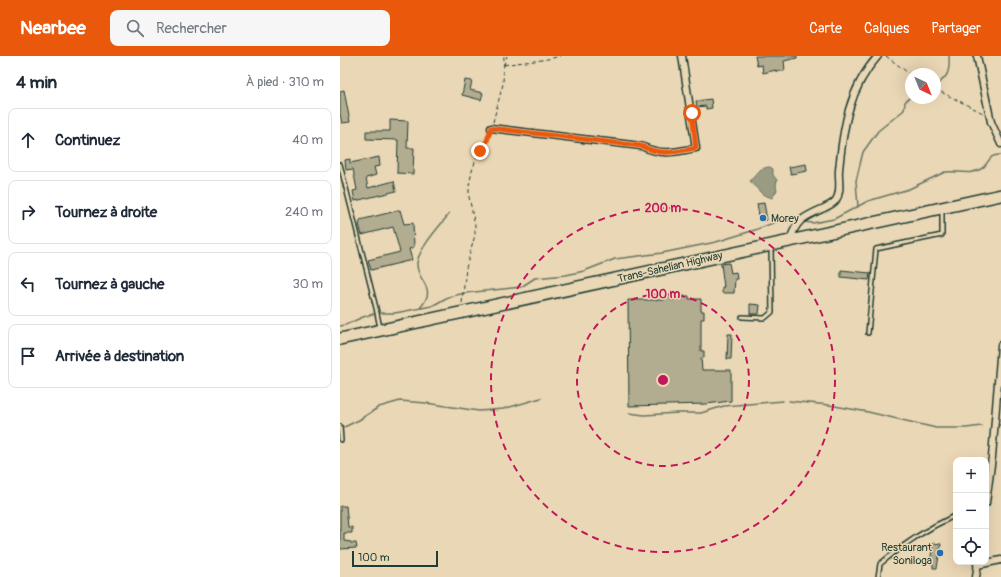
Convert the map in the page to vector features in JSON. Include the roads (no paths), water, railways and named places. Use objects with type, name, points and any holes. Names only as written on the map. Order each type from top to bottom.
[{"type":"highway","name":"Trans-Sahelian Highway","points":[[340,339],[1001,194]]},
{"type":"street","points":[[491,128],[641,146],[667,153],[696,148],[682,56]]},
{"type":"street","points":[[790,240],[797,224],[804,218],[832,204],[837,199],[839,188],[838,172],[843,134],[851,102],[859,82],[868,67],[878,56]]},
{"type":"street","points":[[977,56],[991,122],[1001,144]]},
{"type":"street","points":[[987,493],[992,457],[1001,345]]},
{"type":"street","points":[[989,562],[1001,560]]},
{"type":"street","points":[[976,577],[978,565]]},
{"type":"lane","points":[[340,164],[376,308],[380,330]]},
{"type":"lane","points":[[868,333],[876,249],[942,235],[942,208]]},
{"type":"lane","points":[[742,317],[765,318],[772,312],[771,245]]},
{"type":"lane","points":[[340,426],[341,440]]},
{"type":"lane","points":[[878,577],[880,564],[901,546],[953,516]]},
{"type":"waterway","points":[[941,82],[947,74],[949,56]]},
{"type":"waterway","points":[[858,207],[856,181],[863,152],[878,131],[904,110],[905,102]]},
{"type":"waterway","points":[[803,222],[813,223],[834,219],[868,201],[909,189],[945,172],[977,171],[984,167],[993,156],[1001,155]]},
{"type":"waterway","points":[[420,308],[425,301],[427,290],[418,270],[417,263],[426,244],[449,214]]},
{"type":"waterway","points":[[340,326],[377,313],[395,313],[432,306],[448,297],[465,293],[521,287],[535,278],[566,275],[584,271],[615,259],[662,253],[716,242],[778,221],[798,221]]},
{"type":"waterway","points":[[340,429],[359,420],[379,407],[400,401],[426,403],[479,411],[503,409],[541,398]]},
{"type":"waterway","points":[[629,413],[644,415],[701,413],[724,406],[783,401]]},
{"type":"waterway","points":[[789,401],[829,405],[868,412],[936,428],[966,428],[982,426]]},
{"type":"place","name":"Morey","points":[[763,218]]},
{"type":"place","name":"Restaurant Soniloga","points":[[940,553]]}]
